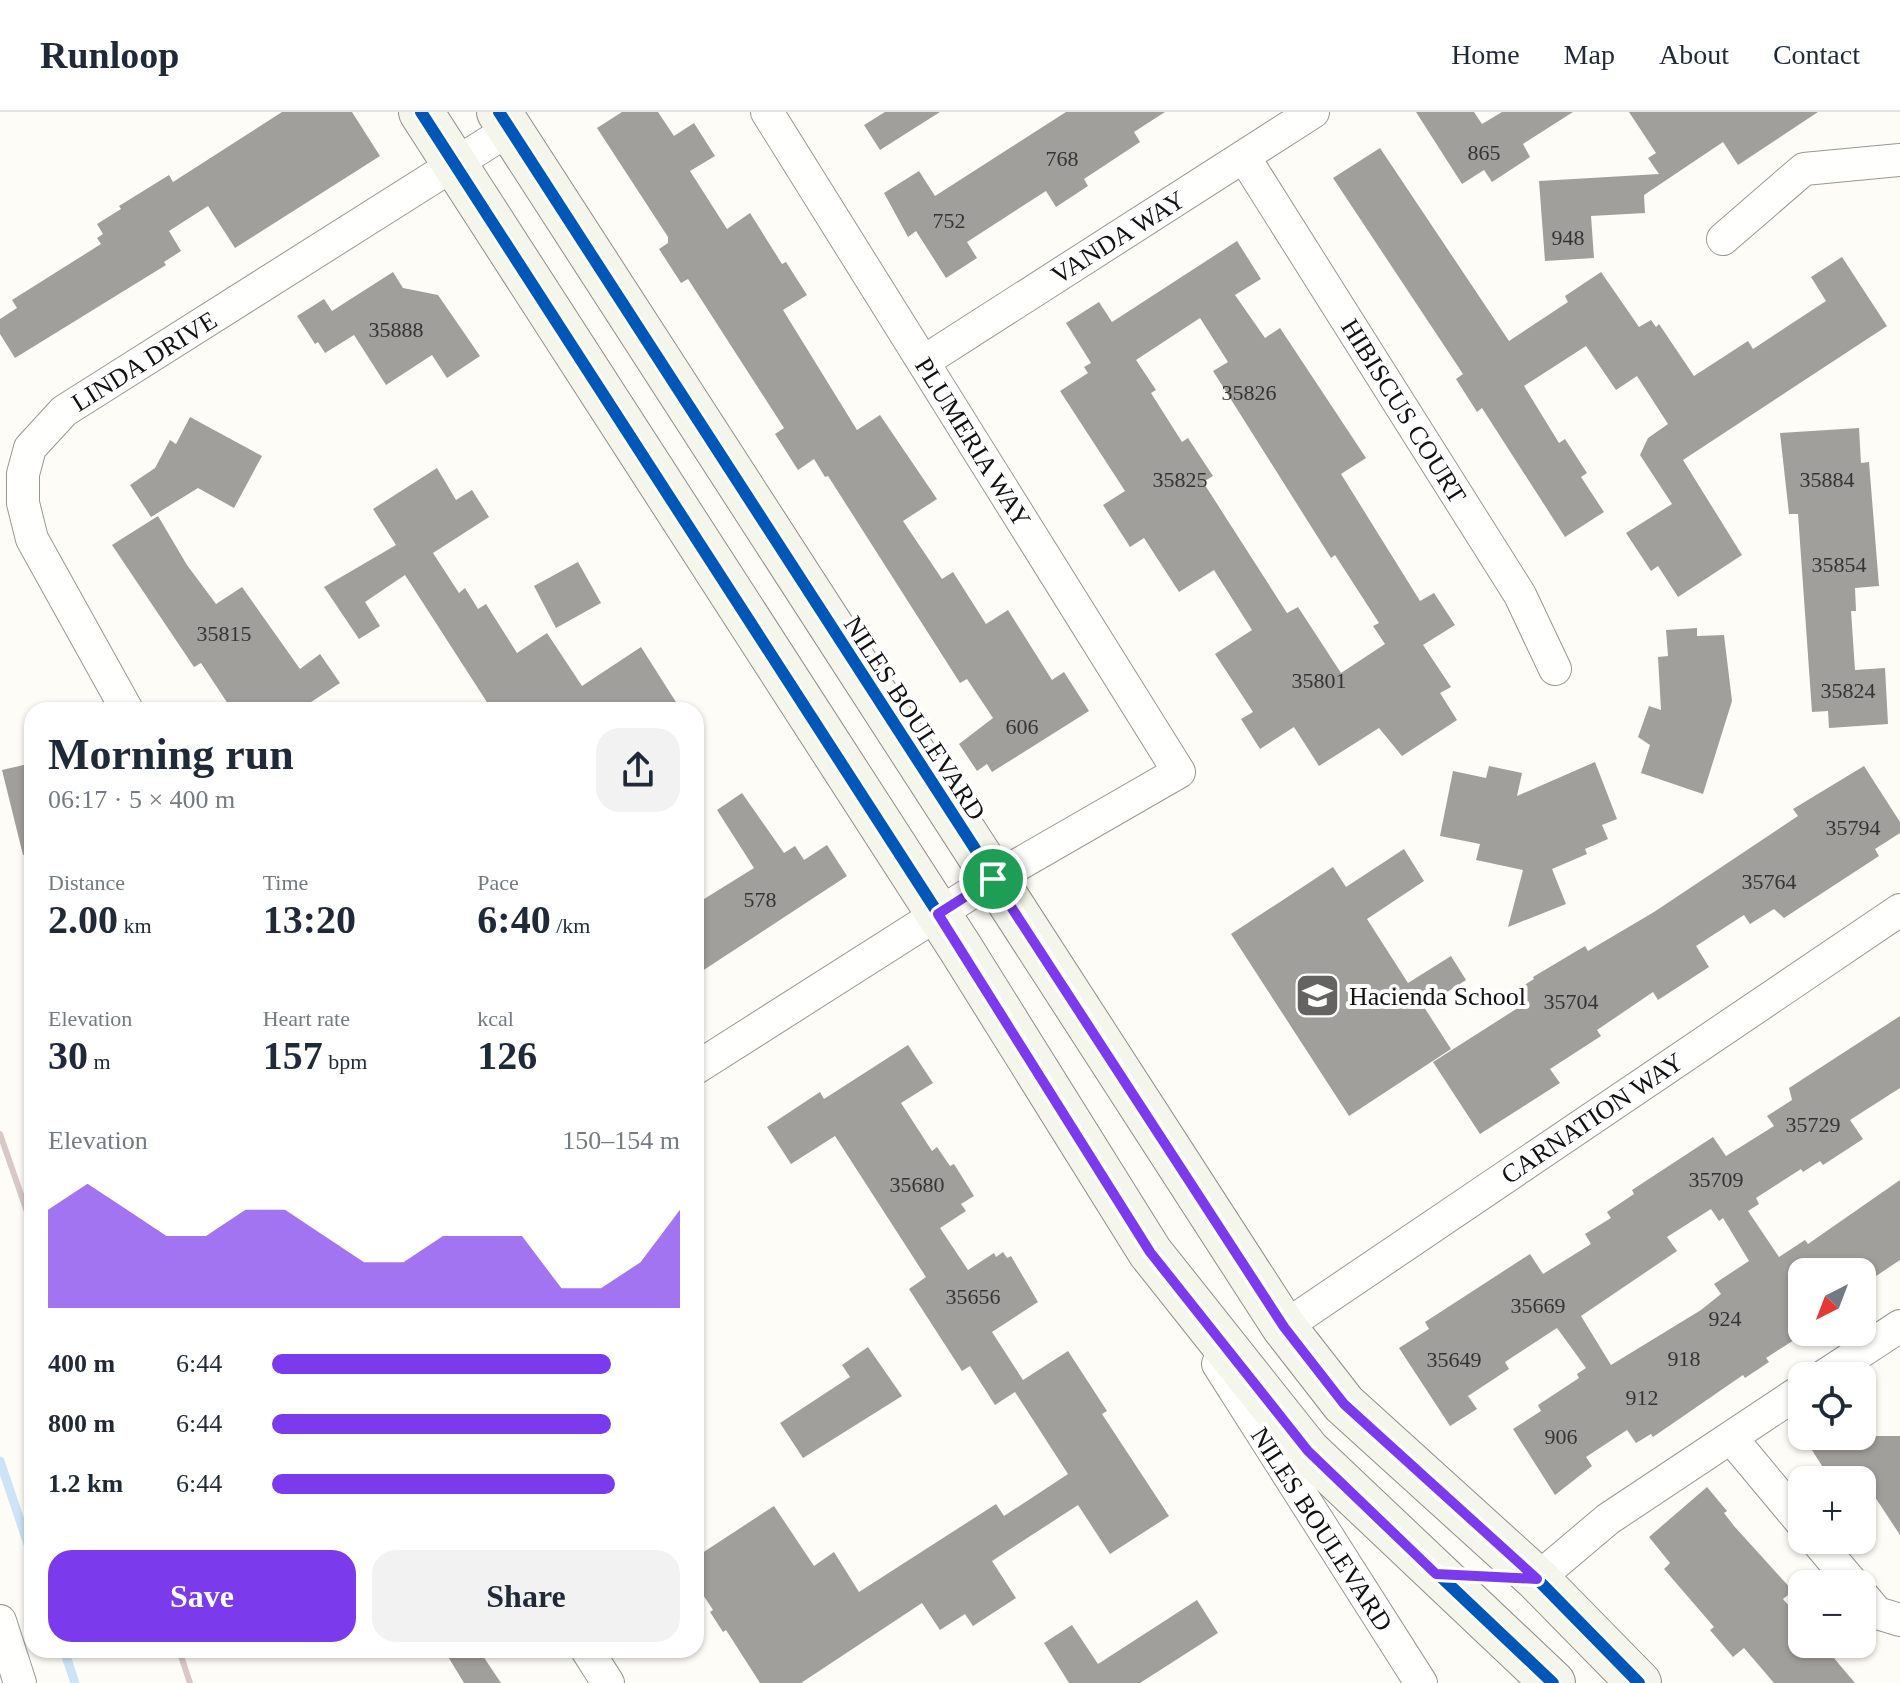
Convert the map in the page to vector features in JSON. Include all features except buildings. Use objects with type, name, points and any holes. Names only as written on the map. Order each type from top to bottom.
[{"type":"main road","name":"NILES BOULEVARD","points":[[421,112],[938,914],[1150,1252],[1308,1451],[1543,1673]]},
{"type":"main road","name":"NILES BOULEVARD","points":[[505,121],[1284,1327],[1344,1404],[1537,1579],[1639,1683]]},
{"type":"main road","points":[[1436,1574],[1537,1579],[1543,1673]]},
{"type":"street","name":"PLUMERIA WAY","points":[[767,112],[1179,772],[993,879]]},
{"type":"street","name":"VANDA WAY","points":[[923,362],[1313,112]]},
{"type":"street","name":"LINDA DRIVE","points":[[123,702],[32,539],[23,503],[23,474],[30,448],[64,411],[455,164],[505,121]]},
{"type":"street","name":"HIBISCUS COURT","points":[[1244,157],[1520,595],[1555,669]]},
{"type":"street","points":[[1723,239],[1804,169],[1900,160]]},
{"type":"street","points":[[704,1063],[993,879]]},
{"type":"street","name":"CARNATION WAY","points":[[1284,1327],[1900,910]]},
{"type":"street","name":"NILES BOULEVARD","points":[[1150,1252],[1261,1436],[1421,1683]]},
{"type":"street","points":[[1845,1362],[1900,1326]]},
{"type":"street","points":[[1537,1579],[1608,1519],[1788,1400]]},
{"type":"street","points":[[1732,1439],[1788,1506]]},
{"type":"street","points":[[1828,1554],[1841,1570]]},
{"type":"street","points":[[1876,1612],[1900,1620]]},
{"type":"street","points":[[0,1621],[20,1683]]},
{"type":"street","points":[[592,1658],[608,1683]]},
{"type":"waterway","points":[[0,1461],[24,1532]]},
{"type":"waterway","points":[[67,1658],[75,1683]]},
{"type":"railway","points":[[0,1134],[24,1203]]},
{"type":"railway","points":[[182,1658],[190,1683]]},
{"type":"cycle path","points":[[421,112],[961,949],[1150,1252],[1308,1451],[1553,1683]]},
{"type":"cycle path","points":[[499,112],[1284,1327],[1344,1404],[1537,1579],[1639,1683]]},
{"type":"place","name":"Hacienda School","points":[[1318,996]]},
{"type":"route","points":[[993,879],[1284,1327],[1344,1404],[1537,1579],[1436,1574],[1308,1451],[1150,1252],[938,914],[993,879]]}]
